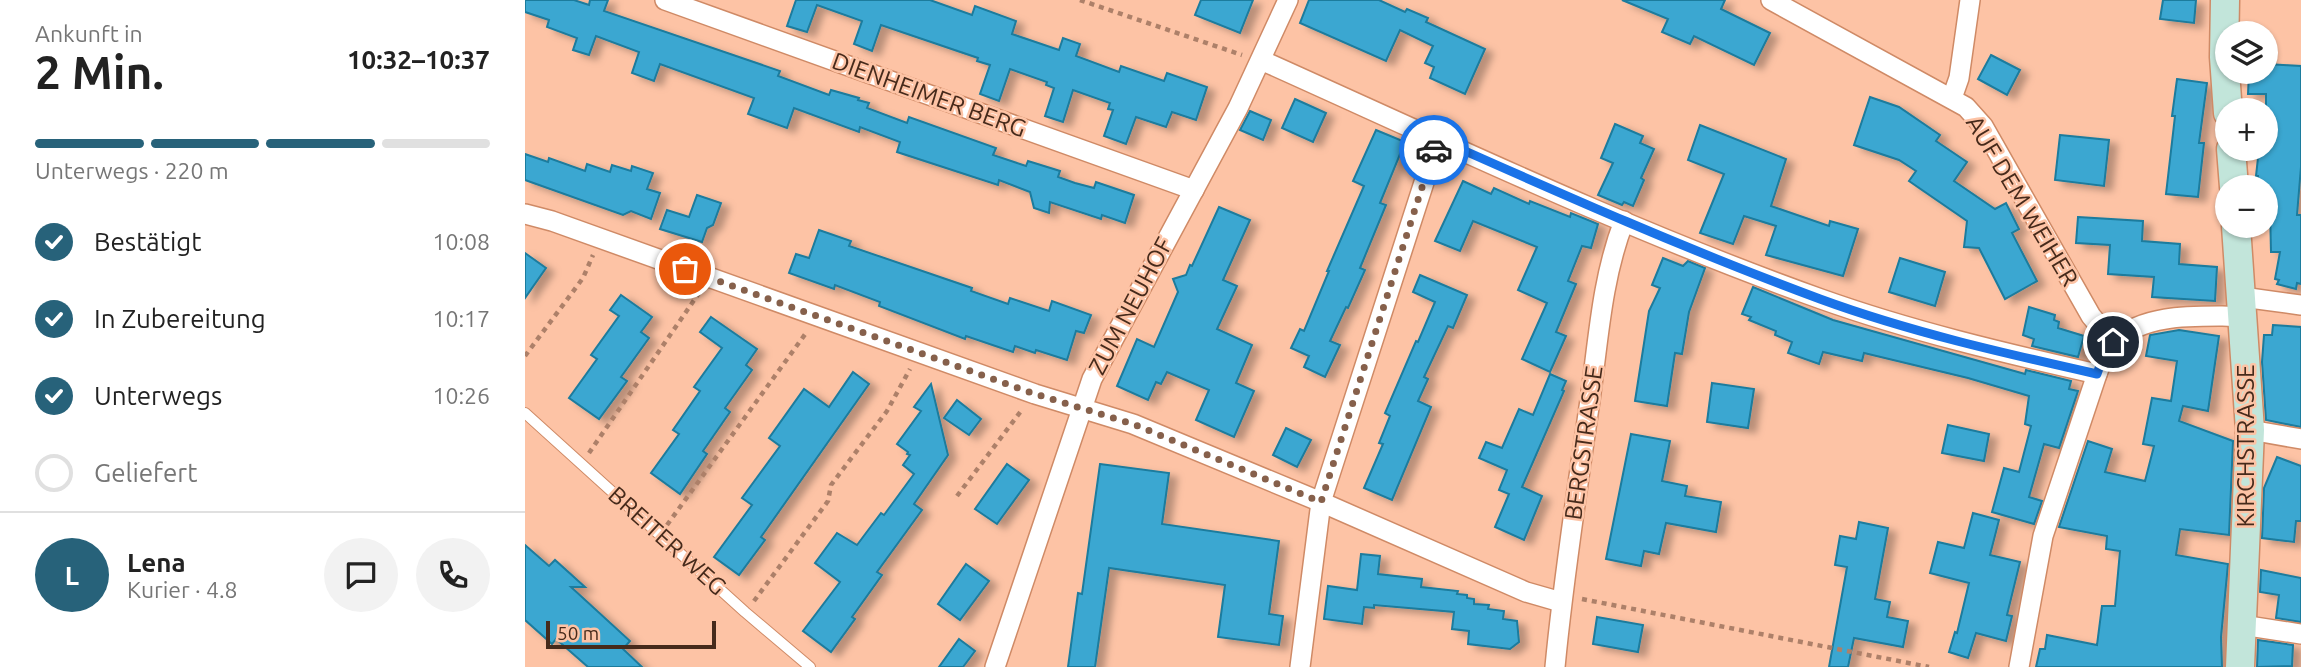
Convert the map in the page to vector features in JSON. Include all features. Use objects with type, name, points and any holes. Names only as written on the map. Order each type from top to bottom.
[{"type":"street","name":"DIENHEIMER BERG","points":[[665,0],[1193,190]]},
{"type":"street","name":"ZUM NEUHOF","points":[[995,667],[1081,408],[1102,358],[1261,61],[1288,0]]},
{"type":"street","name":"AUF DEM WEIHER","points":[[1771,0],[1966,107],[1983,126],[2091,316],[2113,342]]},
{"type":"street","name":"AUF DEM WEIHER","points":[[1952,98],[1959,78],[1970,0]]},
{"type":"street","points":[[2225,0],[2224,57],[2227,98]]},
{"type":"street","points":[[1261,61],[1624,221],[1821,299],[1993,350],[2097,374]]},
{"type":"street","points":[[1300,667],[1321,502],[1438,139]]},
{"type":"street","points":[[525,214],[597,237],[1035,394],[1133,424],[1321,502],[1526,592],[1561,598]]},
{"type":"street","name":"BERGSTRASSE","points":[[1555,667],[1561,598],[1601,312],[1612,251],[1624,221]]},
{"type":"street","name":"KIRCHSTRASSE","points":[[2237,238],[2250,430],[2240,667]]},
{"type":"street","points":[[2019,667],[2043,536],[2103,357],[2113,342],[2132,328],[2161,320],[2242,306],[2301,305]]},
{"type":"street","points":[[2250,430],[2301,439]]},
{"type":"street","points":[[2242,625],[2301,634]]},
{"type":"lane","name":"BREITER WEG","points":[[525,413],[745,612],[810,667]]},
{"type":"path","points":[[1080,0],[1261,61]]},
{"type":"path","points":[[525,356],[583,278],[597,237]]},
{"type":"path","points":[[581,464],[696,299],[707,277]]},
{"type":"path","points":[[661,534],[805,334],[812,314]]},
{"type":"path","points":[[745,612],[828,501],[831,485],[887,411],[918,352]]},
{"type":"path","points":[[957,496],[1035,394]]},
{"type":"path","points":[[1561,598],[1929,667]]},
{"type":"building","points":[[525,0],[574,0],[589,5],[590,0],[608,0],[604,11],[780,71],[778,76],[829,95],[831,90],[859,98],[858,100],[869,103],[867,108],[907,123],[909,117],[996,148],[993,155],[1026,166],[1028,161],[1060,171],[1058,177],[1075,183],[1094,188],[1096,182],[1134,195],[1125,223],[1102,215],[1101,219],[1050,202],[1049,213],[1034,208],[1030,192],[999,180],[998,185],[897,152],[900,142],[860,127],[859,132],[794,108],[787,128],[748,114],[754,98],[660,64],[654,81],[632,73],[639,52],[596,36],[589,55],[573,50],[577,38],[547,27],[549,20],[525,12]]},
{"type":"building","points":[[796,0],[930,0],[972,15],[975,6],[1016,21],[1012,34],[1059,50],[1063,38],[1080,44],[1076,56],[1119,72],[1121,66],[1164,81],[1167,73],[1207,87],[1196,120],[1172,112],[1166,127],[1136,117],[1126,144],[1104,136],[1113,110],[1108,109],[1110,103],[1073,90],[1063,122],[1045,116],[1054,88],[1046,85],[1047,82],[1010,69],[999,101],[980,94],[990,65],[977,61],[978,58],[881,25],[872,51],[854,44],[862,21],[817,5],[807,32],[787,26]]},
{"type":"building","points":[[1201,0],[1253,0],[1240,33],[1195,15]]},
{"type":"building","points":[[1309,0],[1379,0],[1405,12],[1407,9],[1428,18],[1426,22],[1485,49],[1465,94],[1430,78],[1434,67],[1425,63],[1433,46],[1400,30],[1386,61],[1300,23]]},
{"type":"building","points":[[1622,0],[1725,0],[1721,9],[1770,33],[1754,65],[1694,36],[1690,44],[1662,32],[1668,19]]},
{"type":"building","points":[[2163,0],[2196,0],[2194,23],[2160,19]]},
{"type":"building","points":[[1991,55],[2020,70],[2007,95],[1978,79]]},
{"type":"building","points":[[2278,65],[2301,66],[2301,167],[2297,215],[2301,215],[2301,284],[2297,283],[2296,289],[2277,284],[2279,280],[2275,279],[2280,252],[2271,252],[2271,238],[2278,238],[2278,175],[2256,175],[2258,161],[2278,161],[2278,98],[2266,98],[2266,94],[2248,94],[2248,84],[2278,84]]},
{"type":"building","points":[[2177,79],[2207,83],[2199,143],[2204,143],[2198,197],[2166,194]]},
{"type":"building","points":[[1870,97],[1899,107],[1940,135],[1936,141],[1967,162],[1954,181],[1995,209],[2006,203],[2019,229],[2012,233],[2037,281],[2005,299],[1979,248],[1964,247],[1967,221],[1909,181],[1916,171],[1899,160],[1854,145]]},
{"type":"building","points":[[1295,99],[1326,113],[1313,142],[1282,128]]},
{"type":"building","points":[[1250,111],[1271,120],[1263,140],[1240,130]]},
{"type":"building","points":[[1615,124],[1643,136],[1640,143],[1654,149],[1641,178],[1644,180],[1633,206],[1624,202],[1622,205],[1598,195],[1613,163],[1601,158]]},
{"type":"building","points":[[1700,125],[1786,159],[1771,206],[1829,226],[1830,221],[1858,229],[1843,276],[1766,255],[1776,226],[1744,216],[1733,244],[1700,233],[1724,174],[1688,160]]},
{"type":"building","points":[[1376,130],[1405,142],[1380,203],[1386,205],[1360,268],[1365,270],[1330,341],[1340,345],[1325,377],[1304,367],[1309,356],[1291,348],[1300,329],[1304,331],[1364,186],[1353,181]]},
{"type":"building","points":[[2060,135],[2109,140],[2104,186],[2055,180]]},
{"type":"building","points":[[525,154],[548,162],[549,158],[585,171],[587,164],[610,172],[612,165],[631,171],[632,166],[653,173],[647,189],[660,193],[651,219],[631,211],[623,215],[525,180]]},
{"type":"building","points":[[1463,181],[1491,194],[1494,188],[1529,204],[1530,201],[1570,217],[1571,213],[1598,224],[1591,248],[1582,246],[1568,281],[1576,284],[1556,332],[1566,336],[1550,372],[1522,359],[1547,303],[1518,290],[1537,247],[1473,221],[1460,251],[1435,241]]},
{"type":"building","points":[[697,195],[721,203],[713,225],[707,228],[702,242],[660,229],[667,210],[689,217]]},
{"type":"building","points":[[1219,207],[1250,220],[1223,280],[1237,286],[1217,329],[1252,345],[1236,383],[1254,391],[1234,437],[1196,420],[1209,390],[1167,372],[1161,384],[1156,382],[1148,400],[1117,386],[1137,339],[1154,347],[1178,292],[1173,279],[1186,275],[1190,265],[1192,266]]},
{"type":"building","points":[[2078,217],[2143,221],[2142,241],[2180,244],[2179,264],[2217,267],[2215,301],[2152,297],[2154,277],[2108,274],[2110,245],[2076,243]]},
{"type":"building","points":[[819,230],[851,241],[849,246],[972,288],[971,291],[1008,304],[1010,298],[1049,311],[1052,301],[1091,315],[1084,333],[1076,331],[1067,360],[1036,350],[1035,353],[1015,346],[1013,352],[966,336],[965,339],[879,306],[880,302],[835,285],[834,289],[789,273],[796,254],[809,258]]},
{"type":"building","points":[[525,253],[546,268],[525,298]]},
{"type":"building","points":[[1663,258],[1683,266],[1688,261],[1705,268],[1689,312],[1682,354],[1675,353],[1667,406],[1635,401],[1649,311],[1660,288],[1652,285]]},
{"type":"building","points":[[1900,258],[1945,272],[1935,306],[1889,292]]},
{"type":"building","points":[[1420,275],[1467,295],[1453,328],[1448,326],[1424,377],[1428,379],[1418,401],[1431,407],[1392,500],[1364,488],[1383,444],[1379,443],[1390,416],[1385,413],[1435,302],[1413,292]]},
{"type":"building","points":[[1753,287],[1833,320],[2025,374],[2026,370],[2071,381],[2069,389],[2078,391],[2059,448],[2044,444],[2029,497],[2042,501],[2034,524],[1992,512],[2004,468],[2019,472],[2031,426],[2025,424],[2029,396],[1864,353],[1862,361],[1823,352],[1819,364],[1788,353],[1792,342],[1775,335],[1776,331],[1749,320],[1751,317],[1742,314]]},
{"type":"building","points":[[621,295],[652,317],[641,332],[649,338],[621,377],[627,381],[599,419],[569,398],[597,359],[591,355],[619,316],[610,310]]},
{"type":"building","points":[[2029,307],[2055,315],[2054,320],[2059,322],[2058,328],[2084,336],[2078,357],[2032,346],[2034,339],[2023,335]]},
{"type":"building","points":[[711,317],[757,349],[746,365],[752,370],[725,408],[730,412],[703,451],[707,454],[680,494],[651,473],[679,434],[673,430],[700,391],[694,387],[722,348],[700,332]]},
{"type":"building","points":[[2273,325],[2301,327],[2301,427],[2266,420],[2262,362],[2264,335],[2272,335]]},
{"type":"building","points":[[2179,330],[2219,336],[2208,411],[2183,406],[2179,421],[2233,441],[2229,535],[2180,529],[2176,555],[2228,564],[2221,637],[2222,667],[2036,667],[2040,649],[2045,649],[2047,635],[2097,645],[2102,606],[2115,606],[2120,551],[2106,549],[2107,536],[2059,527],[2088,441],[2112,449],[2105,472],[2145,481],[2154,446],[2143,444],[2152,398],[2171,401],[2177,361],[2146,356],[2150,335]]},
{"type":"building","points":[[853,372],[869,384],[761,537],[765,540],[739,575],[714,557],[752,505],[742,498],[780,446],[769,438],[804,389],[829,407]]},
{"type":"building","points":[[1550,374],[1566,381],[1522,487],[1542,496],[1524,540],[1495,527],[1509,494],[1499,490],[1507,470],[1479,458],[1486,442],[1502,448],[1519,409],[1533,415]]},
{"type":"building","points":[[1712,383],[1754,389],[1748,428],[1707,422]]},
{"type":"building","points":[[931,384],[948,455],[914,504],[922,510],[877,572],[882,575],[831,652],[803,631],[840,582],[815,563],[837,533],[857,545],[881,513],[884,515],[914,474],[903,465],[910,455],[897,444],[921,411],[914,407]]},
{"type":"building","points":[[957,400],[981,419],[969,435],[944,418]]},
{"type":"building","points":[[1948,425],[1989,434],[1984,461],[1942,453]]},
{"type":"building","points":[[1286,428],[1311,440],[1297,467],[1273,455]]},
{"type":"building","points":[[1631,434],[1670,441],[1662,481],[1687,486],[1685,496],[1721,502],[1716,532],[1666,523],[1659,554],[1644,551],[1641,566],[1606,559]]},
{"type":"building","points":[[2277,457],[2301,466],[2301,521],[2296,521],[2294,542],[2262,538],[2264,488]]},
{"type":"building","points":[[1007,464],[1029,480],[997,524],[975,509]]},
{"type":"building","points":[[1100,464],[1169,473],[1162,524],[1279,541],[1269,614],[1283,616],[1279,645],[1218,637],[1225,585],[1109,568],[1095,667],[1068,667],[1078,593],[1082,594]]},
{"type":"building","points":[[1973,513],[1999,520],[1990,555],[2020,562],[2007,615],[2012,616],[2006,641],[1976,633],[1968,658],[1949,652],[1955,632],[1957,633],[1969,583],[1930,573],[1938,542],[1964,548]]},
{"type":"building","points":[[1859,522],[1888,528],[1875,599],[1890,602],[1887,617],[1908,621],[1903,647],[1854,638],[1848,667],[1829,667],[1847,567],[1835,565],[1840,536],[1856,539]]},
{"type":"building","points":[[525,545],[549,566],[555,560],[585,587],[571,587],[630,641],[623,649],[642,667],[588,667],[556,639],[552,644],[525,620]]},
{"type":"building","points":[[1361,554],[1380,556],[1378,574],[1422,579],[1421,587],[1458,591],[1457,594],[1474,599],[1474,604],[1489,605],[1488,609],[1504,611],[1503,619],[1517,621],[1519,642],[1510,649],[1468,644],[1469,631],[1452,629],[1454,612],[1374,605],[1374,608],[1364,607],[1362,624],[1324,619],[1328,586],[1357,590]]},
{"type":"building","points":[[966,564],[989,581],[960,620],[938,604]]},
{"type":"building","points":[[2261,570],[2301,578],[2301,622],[2276,618],[2279,595],[2260,592]]},
{"type":"building","points":[[1597,617],[1643,625],[1638,652],[1593,644]]},
{"type":"building","points":[[959,639],[975,651],[963,667],[939,667]]},
{"type":"building","points":[[2258,640],[2293,645],[2292,666],[2257,667]]},
{"type":"way so far","points":[[685,269],[1035,394],[1133,424],[1321,502],[1434,150]]},
{"type":"route","points":[[1434,150],[1438,139],[1684,246],[1889,322],[2097,374],[2103,357],[2113,342]]}]
